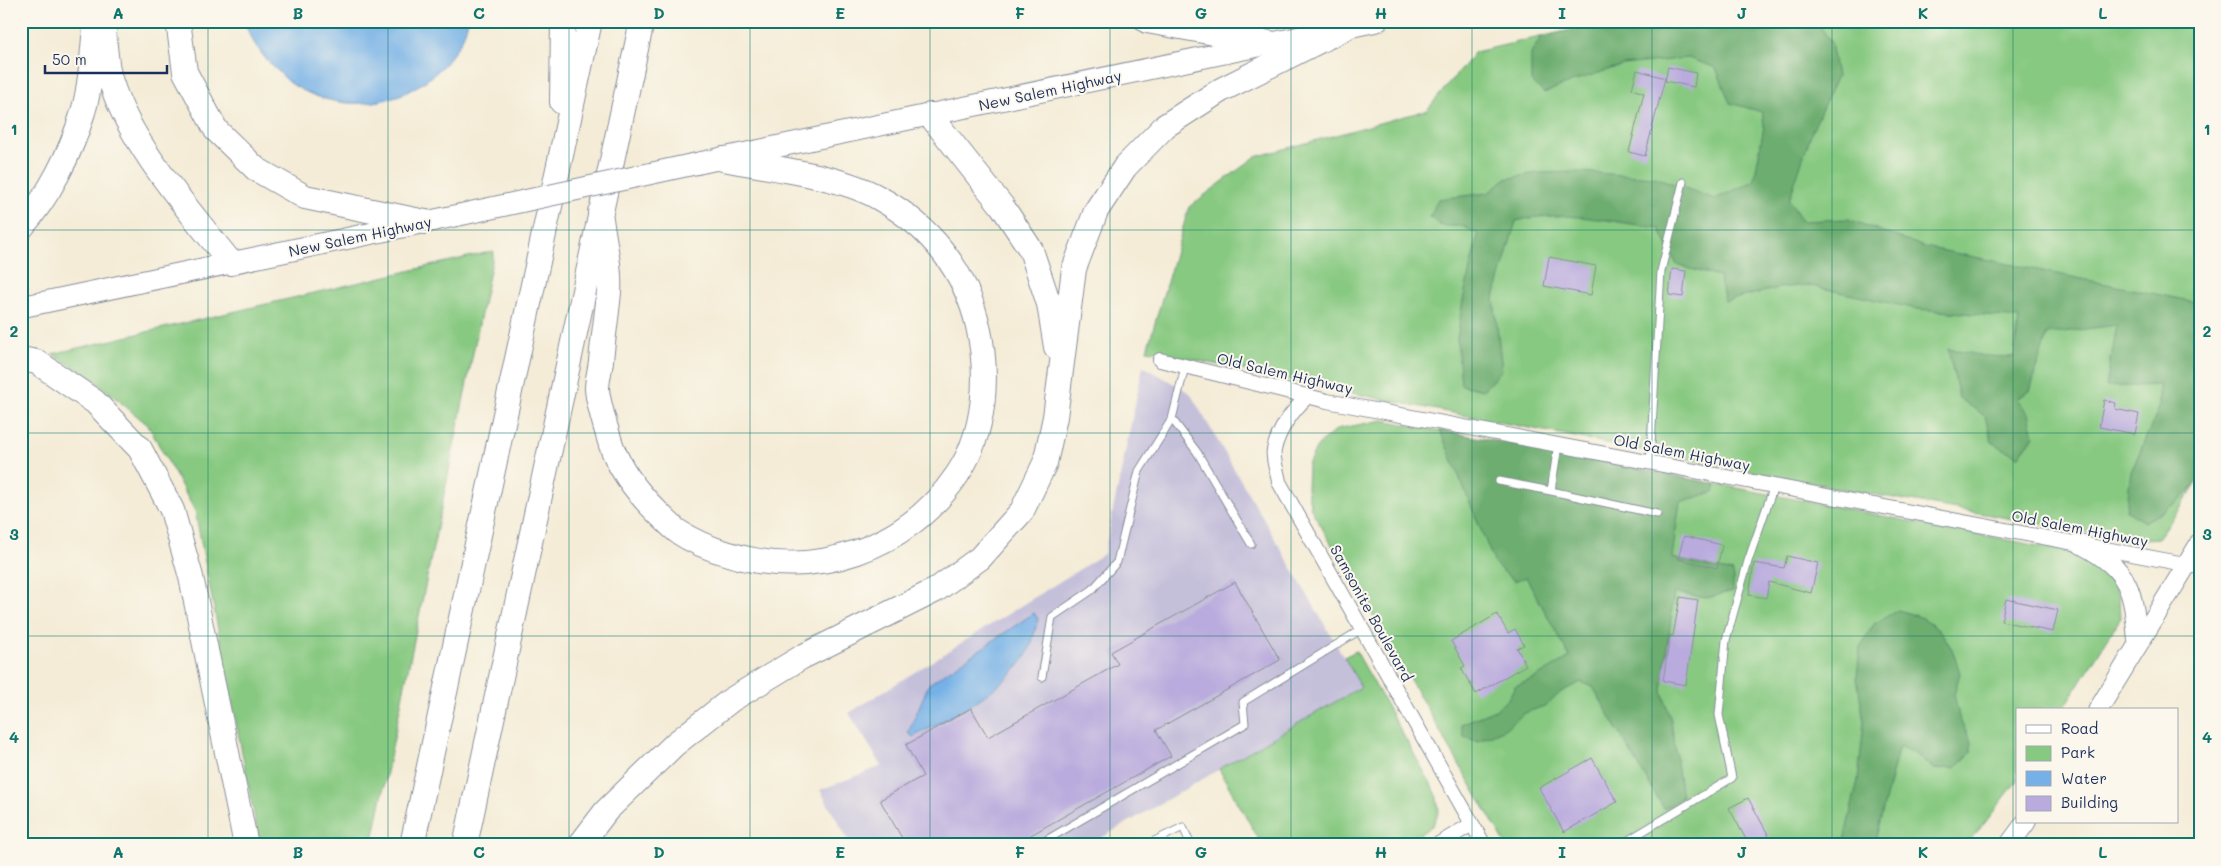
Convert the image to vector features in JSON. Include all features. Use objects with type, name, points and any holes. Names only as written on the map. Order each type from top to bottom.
[{"type":"highway","points":[[21,228],[29,219],[62,166],[84,112],[96,21]]},
{"type":"highway","points":[[103,21],[110,81],[132,130],[171,186],[231,263]]},
{"type":"highway","points":[[178,21],[185,72],[216,130],[256,169],[305,197],[425,222]]},
{"type":"highway","points":[[560,160],[563,21]]},
{"type":"highway","points":[[412,845],[590,21]]},
{"type":"highway","points":[[465,845],[642,21]]},
{"type":"highway","points":[[1147,21],[1270,43]]},
{"type":"highway","points":[[580,845],[606,811],[675,744],[731,700],[802,658],[936,590],[980,558],[1022,511],[1045,463],[1055,417],[1074,269],[1096,211],[1125,167],[1165,126],[1221,90],[1345,28]]},
{"type":"highway","points":[[930,115],[1002,206],[1031,250],[1049,304],[1060,371]]},
{"type":"highway","points":[[600,212],[609,289],[597,389],[612,448],[637,492],[675,529],[695,542],[743,559],[772,564],[803,564],[836,559],[864,551],[890,539],[916,521],[934,503],[958,473],[972,445],[981,411],[985,376],[983,346],[966,287],[950,260],[928,234],[906,214],[877,196],[844,183],[724,159]]},
{"type":"highway","points":[[21,359],[37,362],[95,402],[140,448],[172,510],[191,577],[246,845]]},
{"type":"main road","name":"New Salem Highway","points":[[21,307],[1377,21]]},
{"type":"main road","points":[[2099,708],[2138,645],[2193,566],[2200,543]]},
{"type":"main road","points":[[2081,544],[2104,556],[2115,566],[2126,581],[2134,601],[2138,645]]},
{"type":"main road","points":[[2009,845],[2025,824]]},
{"type":"street","name":"Old Salem Highway","points":[[1160,360],[1308,396],[2193,566]]},
{"type":"street","name":"Samsonite Boulevard","points":[[1308,396],[1295,409],[1281,431],[1273,452],[1279,482],[1484,845]]},
{"type":"street","points":[[1437,845],[1472,824]]},
{"type":"lane","points":[[1650,462],[1661,271],[1683,182]]},
{"type":"lane","points":[[1042,678],[1052,617],[1092,590],[1117,562],[1139,471],[1172,419],[1185,366]]},
{"type":"lane","points":[[1172,419],[1197,452],[1251,544]]},
{"type":"lane","points":[[1551,491],[1558,445]]},
{"type":"lane","points":[[1499,481],[1658,514]]},
{"type":"lane","points":[[1620,845],[1732,778],[1719,715],[1726,640],[1748,560],[1774,486]]},
{"type":"lane","points":[[1038,845],[1245,724],[1243,702],[1362,629]]},
{"type":"lane","points":[[1148,844],[1183,827],[1191,845]]},
{"type":"shaded area","points":[[1143,366],[1190,393],[1361,687],[1089,845],[851,845],[820,790],[882,766],[849,713],[1104,554]]},
{"type":"green space","points":[[1609,21],[2200,21],[2200,477],[2180,509],[2158,538],[2132,540],[1837,488],[1386,400],[1147,350],[1189,207],[1255,157],[1427,110],[1475,52]]},
{"type":"green space","points":[[1609,21],[1816,21],[1831,42],[1837,76],[1812,131],[1789,200],[1802,221],[1848,219],[1925,247],[2200,303],[2200,477],[2194,485],[2175,503],[2144,522],[2126,510],[2131,472],[2159,408],[2159,385],[2106,387],[2117,325],[2047,334],[2030,391],[2016,399],[2029,414],[2034,436],[2018,457],[1992,442],[1985,416],[1959,398],[1948,349],[1985,356],[2014,357],[2019,318],[1917,309],[1807,285],[1779,288],[1725,301],[1719,277],[1677,265],[1659,228],[1606,220],[1551,216],[1516,221],[1494,298],[1502,370],[1483,390],[1461,385],[1457,339],[1463,300],[1478,234],[1462,226],[1441,226],[1430,217],[1438,199],[1488,193],[1505,179],[1537,173],[1578,172],[1655,177],[1715,199],[1754,181],[1764,126],[1762,112],[1730,103],[1716,68],[1688,58],[1623,65],[1544,93],[1531,81],[1531,54],[1541,37]]},
{"type":"green space","points":[[494,251],[372,845],[260,845],[195,511],[148,425],[89,376],[52,354]]},
{"type":"green space","points":[[1383,420],[2065,551],[2093,560],[2112,577],[2119,597],[2120,619],[2064,708],[2016,708],[2016,782],[1965,845],[1506,845],[1311,509],[1307,489],[1308,464],[1318,445],[1337,429]]},
{"type":"green space","points":[[1440,430],[1716,484],[1714,492],[1680,502],[1672,558],[1733,572],[1733,591],[1707,598],[1674,593],[1662,691],[1671,720],[1682,797],[1664,809],[1593,687],[1581,682],[1561,692],[1547,705],[1525,713],[1503,730],[1478,741],[1464,737],[1461,724],[1495,710],[1508,699],[1515,686],[1533,679],[1570,657],[1526,577],[1514,581],[1495,564]]},
{"type":"green space","points":[[1898,610],[1923,618],[1941,632],[1952,649],[1960,673],[1954,695],[1960,720],[1971,742],[1971,753],[1955,768],[1934,769],[1917,755],[1899,746],[1874,845],[1843,845],[1858,780],[1864,722],[1857,678],[1860,647],[1874,624]]},
{"type":"green space","points":[[1356,651],[1436,793],[1439,811],[1433,825],[1405,845],[1262,845],[1219,769],[1361,687],[1344,657]]},
{"type":"water","points":[[245,21],[468,21],[460,43],[446,63],[428,79],[408,91],[386,99],[364,103],[340,102],[317,97],[293,85],[263,55],[253,41]]},
{"type":"water","points":[[1034,613],[1038,619],[1033,640],[1020,665],[993,689],[959,712],[913,737],[908,733],[929,684]]},
{"type":"building","points":[[1668,67],[1696,73],[1694,87],[1665,81]]},
{"type":"building","points":[[1637,70],[1665,78],[1645,156],[1629,152],[1644,93],[1632,89]]},
{"type":"building","points":[[1549,257],[1596,266],[1591,295],[1544,286]]},
{"type":"building","points":[[1672,269],[1686,271],[1683,297],[1669,295]]},
{"type":"building","points":[[2104,400],[2116,403],[2115,409],[2139,414],[2135,434],[2099,427]]},
{"type":"building","points":[[1684,536],[1722,545],[1717,568],[1678,559]]},
{"type":"building","points":[[1787,556],[1818,563],[1811,593],[1769,582],[1766,598],[1749,595],[1754,563],[1784,568]]},
{"type":"building","points":[[1235,582],[1280,660],[1156,730],[1171,756],[1013,845],[906,845],[880,800],[923,776],[906,745],[971,708],[988,737],[1118,664],[1111,652]]},
{"type":"building","points":[[1680,597],[1698,600],[1686,685],[1663,681],[1670,635],[1673,636]]},
{"type":"building","points":[[2006,599],[2058,610],[2053,632],[2001,621]]},
{"type":"building","points":[[1497,614],[1508,633],[1515,629],[1524,645],[1517,648],[1526,665],[1476,694],[1461,668],[1465,666],[1451,641]]},
{"type":"building","points":[[1592,758],[1617,802],[1564,832],[1539,788]]},
{"type":"building","points":[[1748,798],[1774,845],[1749,845],[1729,808]]}]
